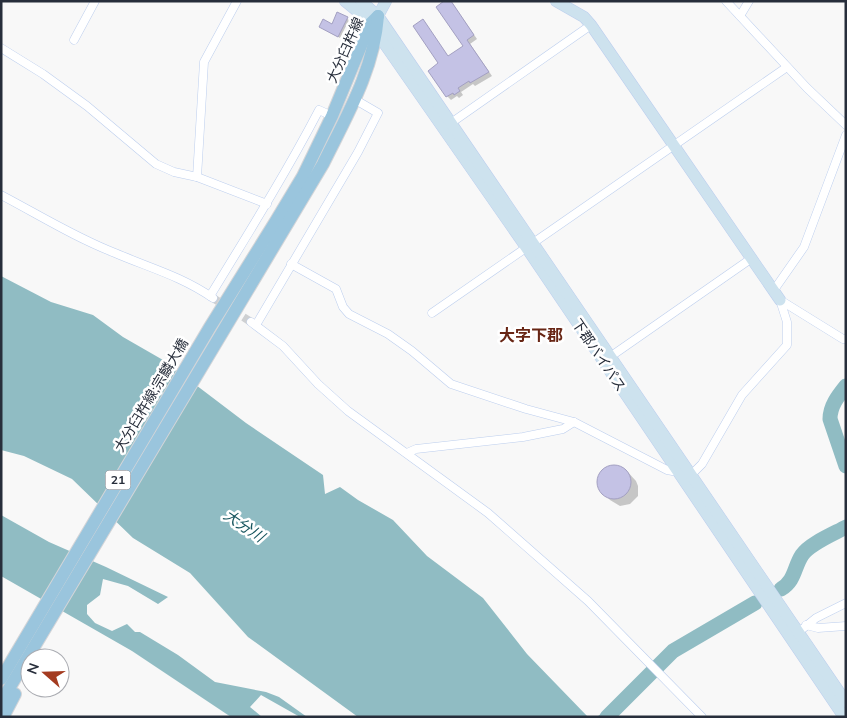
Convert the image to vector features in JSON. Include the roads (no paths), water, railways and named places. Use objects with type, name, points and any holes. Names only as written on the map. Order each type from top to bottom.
[{"type":"main road","name":"大分臼杵線","points":[[42,634],[323,164],[370,61],[375,24]]},
{"type":"main road","name":"大分臼杵線","points":[[210,327],[314,156],[375,24]]},
{"type":"main road","name":"大分臼杵線;宗麟大橋","points":[[27,634],[210,327]]},
{"type":"main road","points":[[1,667],[27,634]]},
{"type":"main road","name":"21","points":[[1,679],[27,634]]},
{"type":"main road","points":[[36,648],[42,634]]},
{"type":"main road","name":"21","points":[[3,711],[42,634]]},
{"type":"main road","points":[[3,711],[20,680]]},
{"type":"street","points":[[74,40],[95,1]]},
{"type":"street","points":[[197,177],[204,62],[237,1]]},
{"type":"street","name":"下郡バイパス","points":[[345,1],[375,24],[451,123],[529,244]]},
{"type":"street","name":"下郡バイパス","points":[[361,1],[607,359],[691,475],[846,702]]},
{"type":"street","points":[[375,24],[386,1]]},
{"type":"street","points":[[556,1],[584,17],[591,25],[777,295],[787,322],[786,345],[742,395],[702,464],[691,475]]},
{"type":"street","points":[[726,1],[787,67],[846,126]]},
{"type":"street","points":[[740,16],[749,1]]},
{"type":"street","points":[[451,123],[591,25]]},
{"type":"street","points":[[1,48],[43,74],[87,106],[156,164],[174,172],[197,177],[267,204]]},
{"type":"street","points":[[432,313],[787,67]]},
{"type":"street","points":[[354,99],[378,113],[358,152],[291,264],[253,323],[283,346],[318,384],[348,411],[488,513],[588,601],[702,717]]},
{"type":"street","points":[[1,195],[84,239],[114,253],[173,275],[212,297],[267,204],[319,110],[332,116]]},
{"type":"street","points":[[777,295],[804,247],[846,135]]},
{"type":"street","points":[[607,359],[752,258]]},
{"type":"street","points":[[291,264],[336,289],[343,307],[349,314],[388,334],[451,384],[526,409],[574,422],[666,470],[678,472]]},
{"type":"street","points":[[777,295],[843,339],[846,338]]},
{"type":"street","name":"下郡バイパス","points":[[607,359],[678,472],[798,632],[844,717]]},
{"type":"street","points":[[407,453],[416,449],[523,437],[563,428],[574,422]]},
{"type":"street","points":[[798,632],[816,618],[846,603]]},
{"type":"street","points":[[798,632],[846,626]]},
{"type":"water","name":"大分川","points":[[1,276],[51,302],[93,315],[123,337],[163,360],[246,423],[323,475],[325,494],[340,487],[358,500],[393,520],[427,556],[483,598],[527,654],[588,717],[358,717],[248,637],[190,573],[133,538],[72,479],[24,456],[1,450]]},
{"type":"water","points":[[1,515],[49,542],[168,597],[158,604],[128,586],[103,579],[100,595],[87,605],[87,614],[95,623],[112,631],[127,624],[135,632],[140,632],[178,655],[215,682],[266,692],[279,697],[307,717],[300,717],[261,695],[250,707],[262,717],[231,717],[132,651],[1,576]]},
{"type":"water","points":[[632,688],[636,692],[614,717],[597,717]]},
{"type":"waterway","points":[[846,386],[837,397],[830,414],[846,466]]},
{"type":"waterway","points":[[781,589],[789,582],[805,551],[846,527]]},
{"type":"waterway","points":[[607,717],[673,651],[755,603]]},
{"type":"tunnel","points":[[213,298],[251,322]]},
{"type":"district","name":"大字下郡","points":[[531,335]]}]
